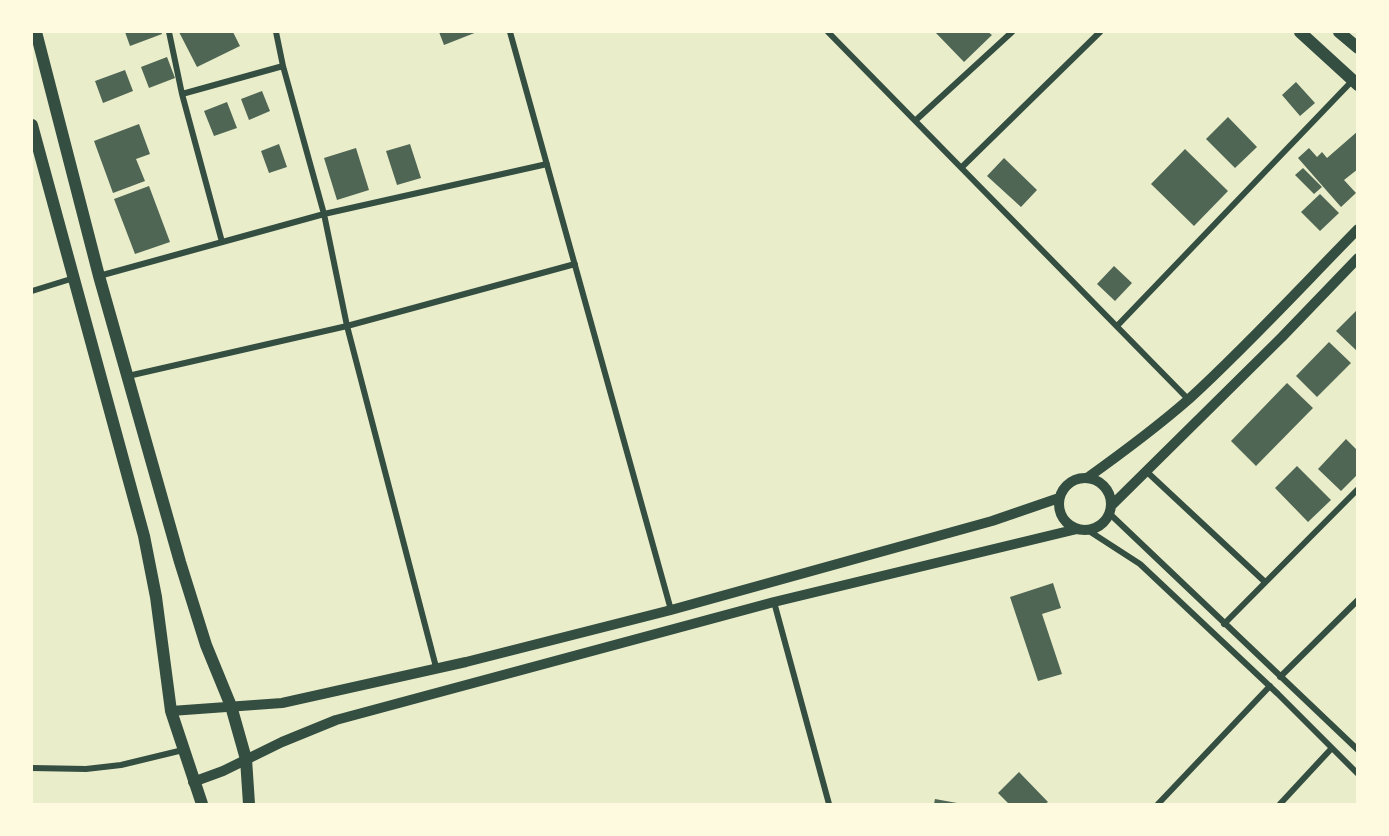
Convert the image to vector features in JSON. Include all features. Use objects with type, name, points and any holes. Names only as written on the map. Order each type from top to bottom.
[{"type":"main road","points":[[36,32],[99,276],[191,598],[206,645],[231,706],[246,759],[249,804]]},
{"type":"main road","points":[[1300,32],[1355,82]]},
{"type":"main road","points":[[1340,32],[1358,48]]},
{"type":"main road","points":[[32,124],[144,536],[156,597],[171,711],[202,804]]},
{"type":"street","points":[[169,32],[182,94],[222,242]]},
{"type":"street","points":[[276,32],[283,66],[324,214],[347,326],[436,667]]},
{"type":"street","points":[[510,32],[671,610]]},
{"type":"street","points":[[828,32],[1118,325],[1188,399]]},
{"type":"street","points":[[916,120],[1012,32]]},
{"type":"street","points":[[962,167],[1100,32]]},
{"type":"street","points":[[182,94],[283,66]]},
{"type":"street","points":[[1118,325],[1355,82]]},
{"type":"street","points":[[99,276],[324,214],[547,164]]},
{"type":"street","points":[[1358,229],[1260,330],[1188,399],[1134,444],[1087,478],[1071,482],[1059,498],[1064,520],[1140,564],[1270,686],[1358,774]]},
{"type":"street","points":[[193,782],[223,771],[336,720],[774,602],[1100,526],[1111,510],[1146,471],[1282,337],[1358,258]]},
{"type":"street","points":[[128,376],[347,326],[575,264]]},
{"type":"street","points":[[32,291],[74,278]]},
{"type":"street","points":[[1146,471],[1265,582]]},
{"type":"street","points":[[1087,478],[1102,484],[1111,497],[1111,510],[1224,624],[1358,750]]},
{"type":"street","points":[[1224,624],[1358,489]]},
{"type":"street","points":[[171,711],[282,703],[466,662],[671,610],[992,521],[1059,498]]},
{"type":"street","points":[[1281,677],[1358,600]]},
{"type":"street","points":[[774,602],[829,804]]},
{"type":"street","points":[[1158,804],[1270,686]]},
{"type":"street","points":[[1280,804],[1331,749]]},
{"type":"street","points":[[32,768],[86,769],[121,765],[183,750]]},
{"type":"building","points":[[125,32],[161,32],[162,34],[130,46]]},
{"type":"building","points":[[179,32],[233,32],[240,46],[197,67]]},
{"type":"building","points":[[439,32],[477,32],[444,45]]},
{"type":"building","points":[[935,32],[988,32],[992,35],[964,62]]},
{"type":"building","points":[[167,57],[175,78],[149,88],[141,67]]},
{"type":"building","points":[[125,70],[133,91],[103,103],[95,81]]},
{"type":"building","points":[[1296,82],[1315,103],[1300,116],[1282,95]]},
{"type":"building","points":[[262,91],[270,111],[249,120],[241,99]]},
{"type":"building","points":[[227,102],[237,128],[214,136],[204,111]]},
{"type":"building","points":[[1228,117],[1257,147],[1235,168],[1206,139]]},
{"type":"building","points":[[139,124],[150,154],[136,159],[145,181],[113,193],[94,141]]},
{"type":"building","points":[[1358,131],[1358,169],[1344,180],[1356,193],[1341,207],[1298,158],[1309,148],[1317,157],[1322,152],[1327,158]]},
{"type":"building","points":[[279,144],[287,167],[269,173],[261,151]]},
{"type":"building","points":[[410,144],[421,178],[397,185],[386,151]]},
{"type":"building","points":[[356,148],[369,190],[337,200],[324,158]]},
{"type":"building","points":[[1185,149],[1228,191],[1194,226],[1151,184]]},
{"type":"building","points":[[1004,158],[1037,190],[1021,207],[987,176]]},
{"type":"building","points":[[1303,168],[1322,187],[1314,194],[1295,175]]},
{"type":"building","points":[[149,186],[170,242],[135,254],[114,199]]},
{"type":"building","points":[[1320,194],[1339,213],[1320,231],[1301,212]]},
{"type":"building","points":[[1114,266],[1132,283],[1115,301],[1097,284]]},
{"type":"building","points":[[1358,309],[1358,352],[1336,331]]},
{"type":"building","points":[[1329,342],[1351,363],[1317,397],[1296,376]]},
{"type":"building","points":[[1287,383],[1313,408],[1256,466],[1231,441]]},
{"type":"building","points":[[1346,439],[1358,451],[1358,474],[1341,491],[1318,469]]},
{"type":"building","points":[[1297,466],[1331,500],[1308,522],[1275,488]]},
{"type":"building","points":[[1053,583],[1061,608],[1042,614],[1062,674],[1038,681],[1010,597]]},
{"type":"building","points":[[1019,772],[1048,802],[1045,804],[1009,804],[998,793]]},
{"type":"building","points":[[935,799],[957,803],[957,804],[934,804]]}]
